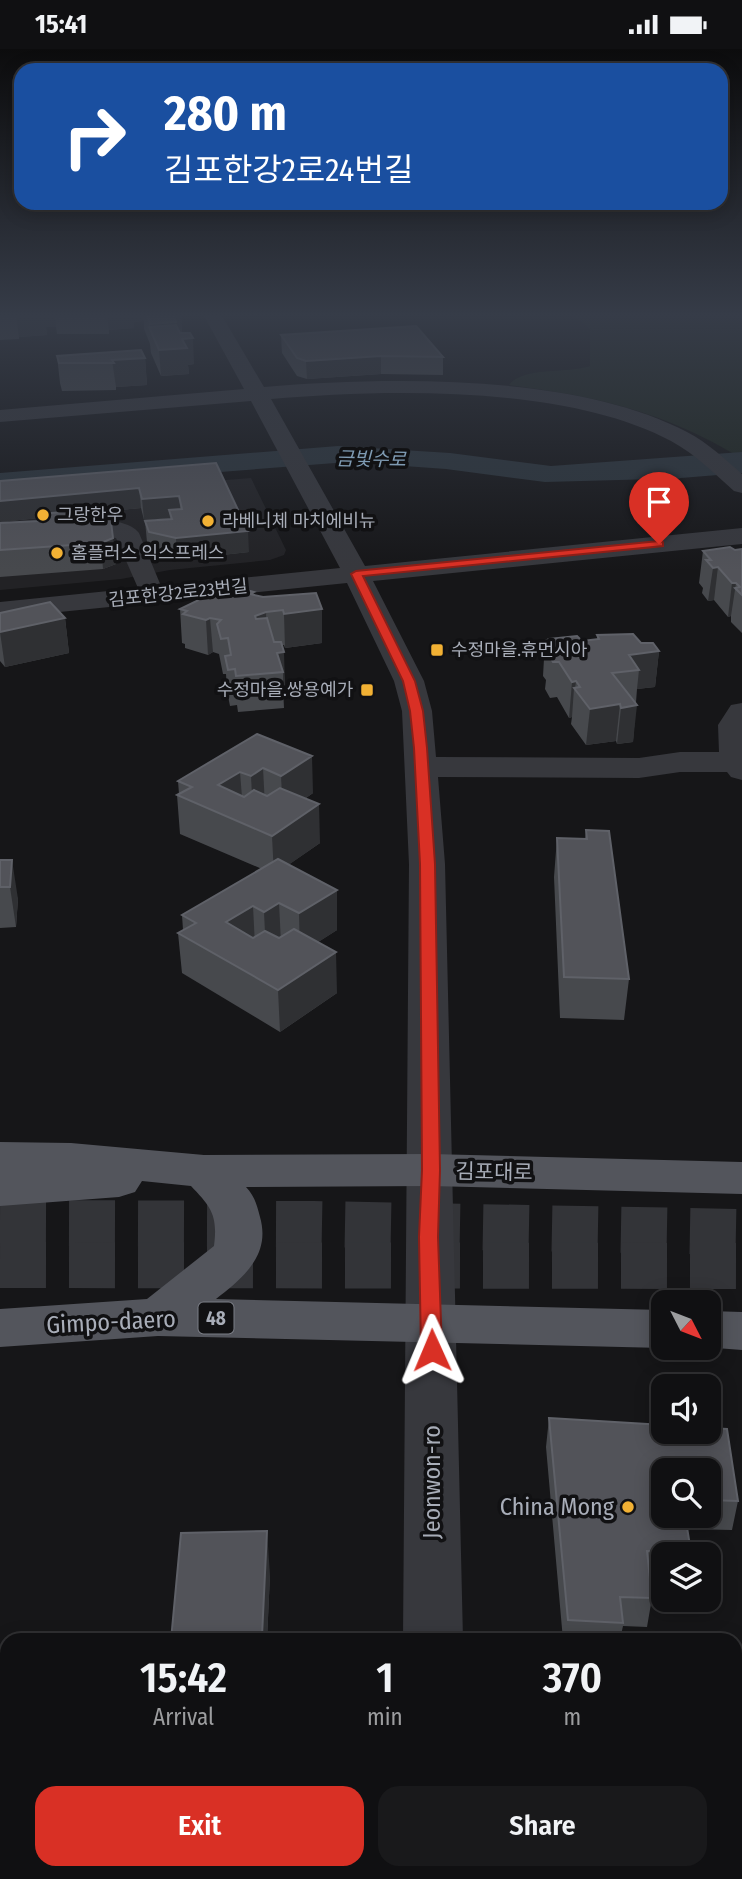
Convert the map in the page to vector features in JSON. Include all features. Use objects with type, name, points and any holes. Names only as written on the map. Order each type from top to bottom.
[{"type":"main road","points":[[0,1157],[71,1159],[204,1171],[233,1202],[240,1228],[237,1253],[158,1317]]},
{"type":"main road","name":"김포대로","points":[[204,1171],[431,1170],[742,1178]]},
{"type":"main road","points":[[0,1190],[98,1184],[204,1171]]},
{"type":"main road","name":"Gimpo-daero","points":[[0,1328],[158,1317],[432,1324]]},
{"type":"main road","name":"48","points":[[432,1324],[651,1329]]},
{"type":"main road","points":[[721,1330],[742,1331]]},
{"type":"street","name":"Jeonwon-ro","points":[[262,399],[355,570],[409,681],[416,711],[427,864],[433,1633]]},
{"type":"street","points":[[0,416],[297,399]]},
{"type":"street","points":[[548,399],[625,416],[662,428],[695,446],[742,486]]},
{"type":"street","points":[[0,535],[103,527],[121,530],[126,533],[149,584]]},
{"type":"street","points":[[355,570],[742,527]]},
{"type":"street","points":[[355,570],[742,536]]},
{"type":"street","name":"김포한강2로23번길","points":[[0,597],[355,570]]},
{"type":"street","name":"김포한강2로23번길","points":[[0,610],[355,570]]},
{"type":"street","points":[[422,767],[639,768],[680,762],[740,766],[730,745],[737,715],[742,712]]},
{"type":"shaded area","points":[[593,399],[742,399],[742,459],[686,429]]},
{"type":"shaded area","points":[[251,478],[286,550],[284,555],[270,560],[170,570],[121,579],[0,590],[0,498]]},
{"type":"water","name":"금빛수로","points":[[338,446],[450,453],[551,466],[742,452],[742,473],[681,478],[661,484],[656,479],[545,482],[446,469],[348,462],[0,489],[0,473]]},
{"type":"building","points":[[216,463],[248,531],[176,538],[149,532],[145,521],[172,519],[169,510],[182,509],[179,496],[142,499],[139,488],[0,501],[0,481]]},
{"type":"building","points":[[90,510],[110,514],[113,538],[101,543],[0,550],[0,523],[39,521],[39,514]]},
{"type":"building","points":[[730,547],[735,550],[742,549],[742,595],[735,588],[740,587],[732,583],[718,567],[713,568],[706,560],[711,560],[703,551]]},
{"type":"building","points":[[224,584],[263,597],[316,593],[322,609],[284,614],[283,610],[255,616],[256,619],[267,618],[274,642],[281,642],[284,652],[277,653],[283,672],[236,676],[235,669],[228,670],[225,656],[231,655],[228,638],[221,639],[217,624],[221,620],[206,620],[183,614],[187,611],[180,609],[205,597],[199,595]]},
{"type":"building","points":[[50,602],[65,618],[0,632],[0,613]]},
{"type":"building","points":[[633,634],[641,643],[653,643],[659,651],[629,655],[639,670],[612,673],[637,705],[621,708],[620,704],[590,709],[574,688],[580,687],[576,681],[572,682],[559,662],[553,662],[548,653],[553,653],[545,641],[577,636],[582,641],[599,639],[597,635]]},
{"type":"building","points":[[257,734],[312,756],[281,776],[263,768],[251,776],[240,772],[218,785],[244,797],[254,790],[267,796],[280,788],[319,804],[272,836],[177,795],[192,787],[178,781]]},
{"type":"building","points":[[586,830],[609,831],[629,979],[564,977],[557,838],[587,839]]},
{"type":"building","points":[[278,859],[337,890],[299,913],[279,903],[264,912],[253,906],[226,922],[253,938],[265,931],[279,938],[294,929],[336,952],[278,990],[178,933],[196,923],[182,915]]},
{"type":"building","points":[[0,860],[12,860],[10,887],[0,887]]},
{"type":"building","points":[[549,1418],[651,1424],[651,1444],[721,1444],[721,1429],[727,1429],[738,1501],[721,1500],[721,1458],[651,1458],[651,1528],[687,1528],[689,1542],[651,1542],[651,1551],[647,1551],[651,1598],[620,1597],[623,1623],[568,1620]]},
{"type":"building","points":[[267,1531],[262,1633],[172,1633],[181,1533]]},
{"type":"tunnel","points":[[0,1223],[314,1224],[742,1232]]},
{"type":"tunnel","points":[[0,1265],[742,1266]]},
{"type":"place","name":"그랑한우","points":[[43,515]]},
{"type":"place","name":"라베니체 마치에비뉴","points":[[208,521]]},
{"type":"place","name":"홈플러스 익스프레스","points":[[57,553]]},
{"type":"place","name":"수정마을.휴먼시아","points":[[437,650]]},
{"type":"place","name":"수정마을.쌍용예가","points":[[367,690]]},
{"type":"place","name":"China Mong","points":[[628,1507]]},
{"type":"route","points":[[432,1350],[428,1237],[431,1170],[427,864],[422,767],[416,711],[409,681],[356,574],[659,544]]}]
